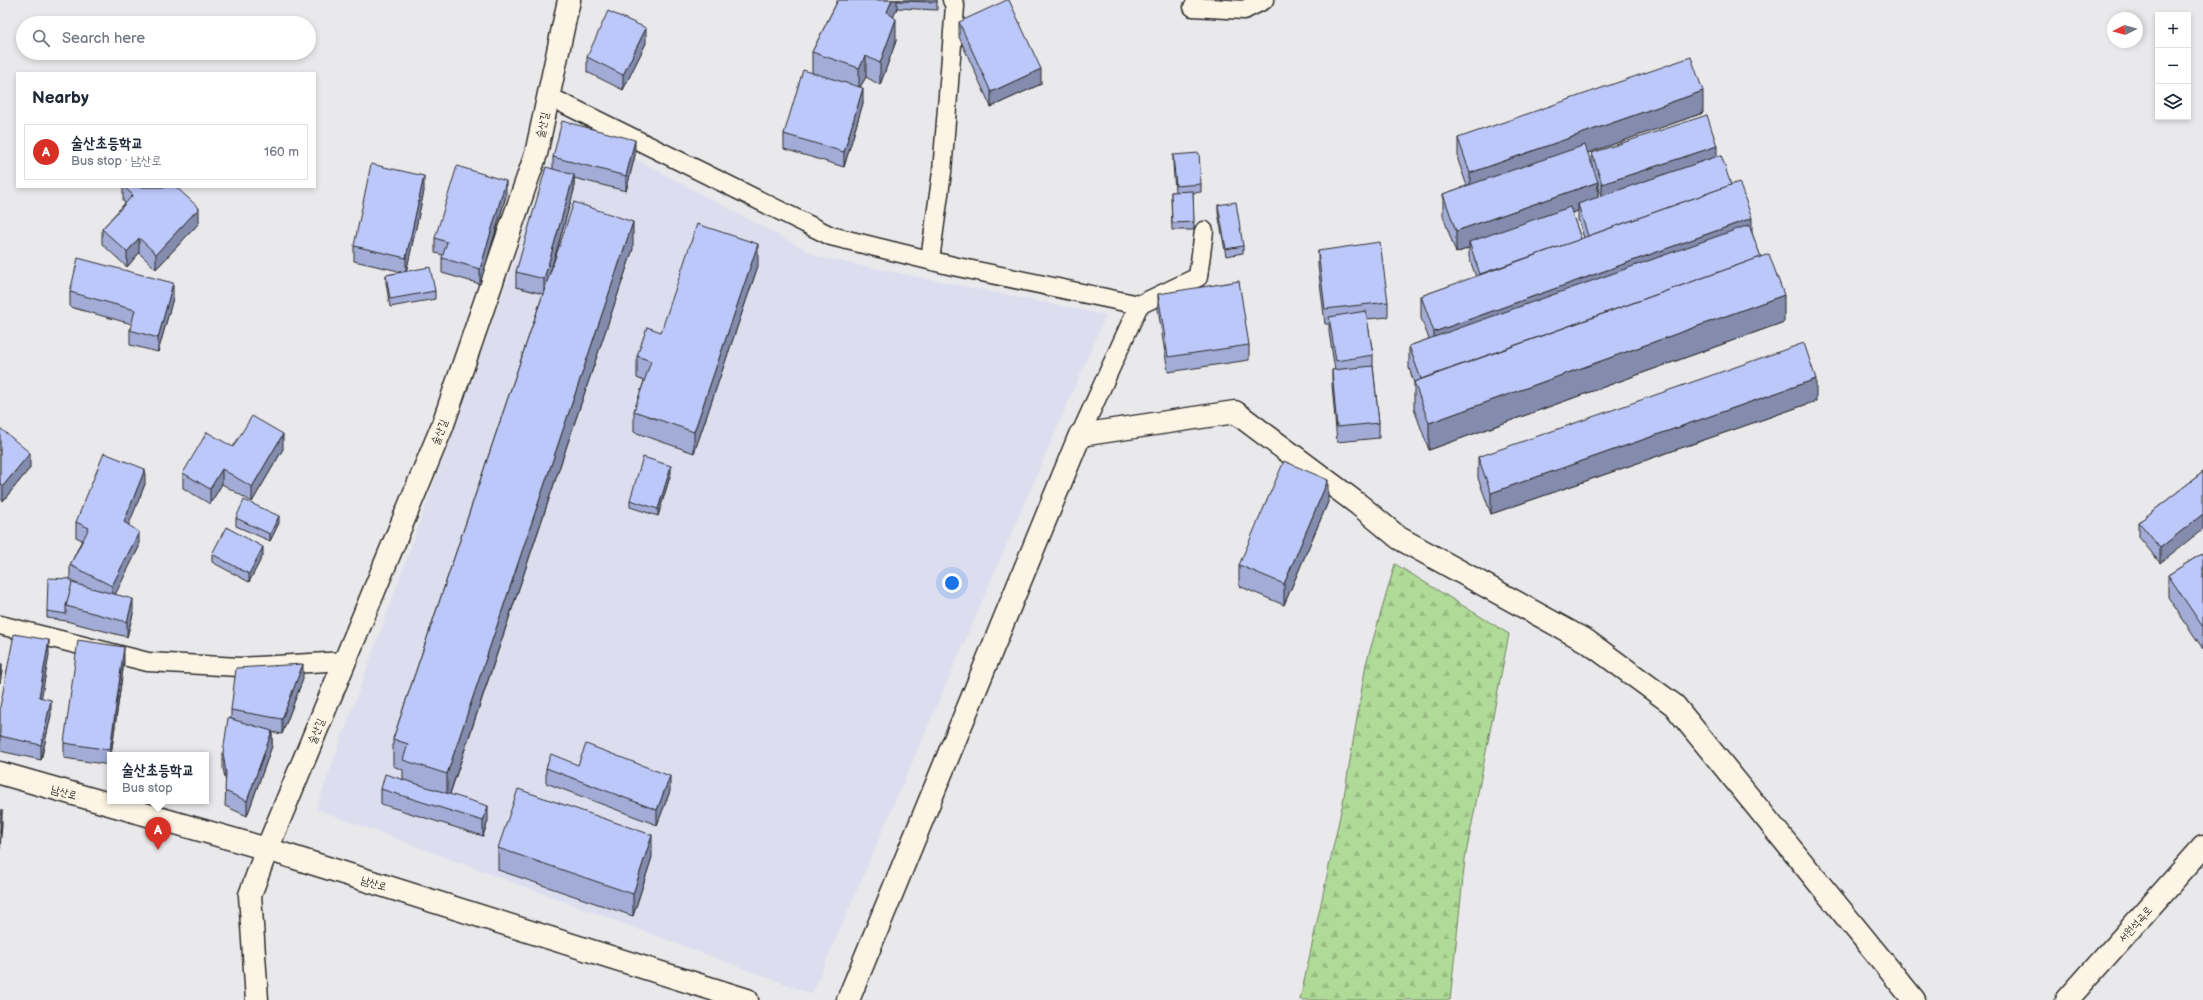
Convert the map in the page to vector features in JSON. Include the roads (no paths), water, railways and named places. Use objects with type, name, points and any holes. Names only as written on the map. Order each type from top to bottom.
[{"type":"street","name":"술산길","points":[[257,1000],[250,895],[267,849],[442,426],[536,154],[569,0]]},
{"type":"street","points":[[848,1000],[1080,435],[1235,412],[1358,504],[1399,538],[1588,642],[1674,705],[1914,1000]]},
{"type":"street","name":"남산로","points":[[0,773],[107,803]]},
{"type":"street","name":"남산로","points":[[109,804],[267,849],[747,1000]]},
{"type":"street","name":"서원석곡로","points":[[2067,1000],[2203,847]]},
{"type":"lane","points":[[930,260],[942,172],[955,6],[952,0]]},
{"type":"lane","points":[[1193,7],[1244,10],[1264,0]]},
{"type":"lane","points":[[548,96],[831,236],[930,260],[1139,305],[1198,277],[1204,231]]},
{"type":"lane","points":[[1080,435],[1139,305]]},
{"type":"lane","points":[[0,625],[148,662],[239,667],[345,661]]},
{"type":"place","name":"술산초등학교","points":[[158,850]]}]
